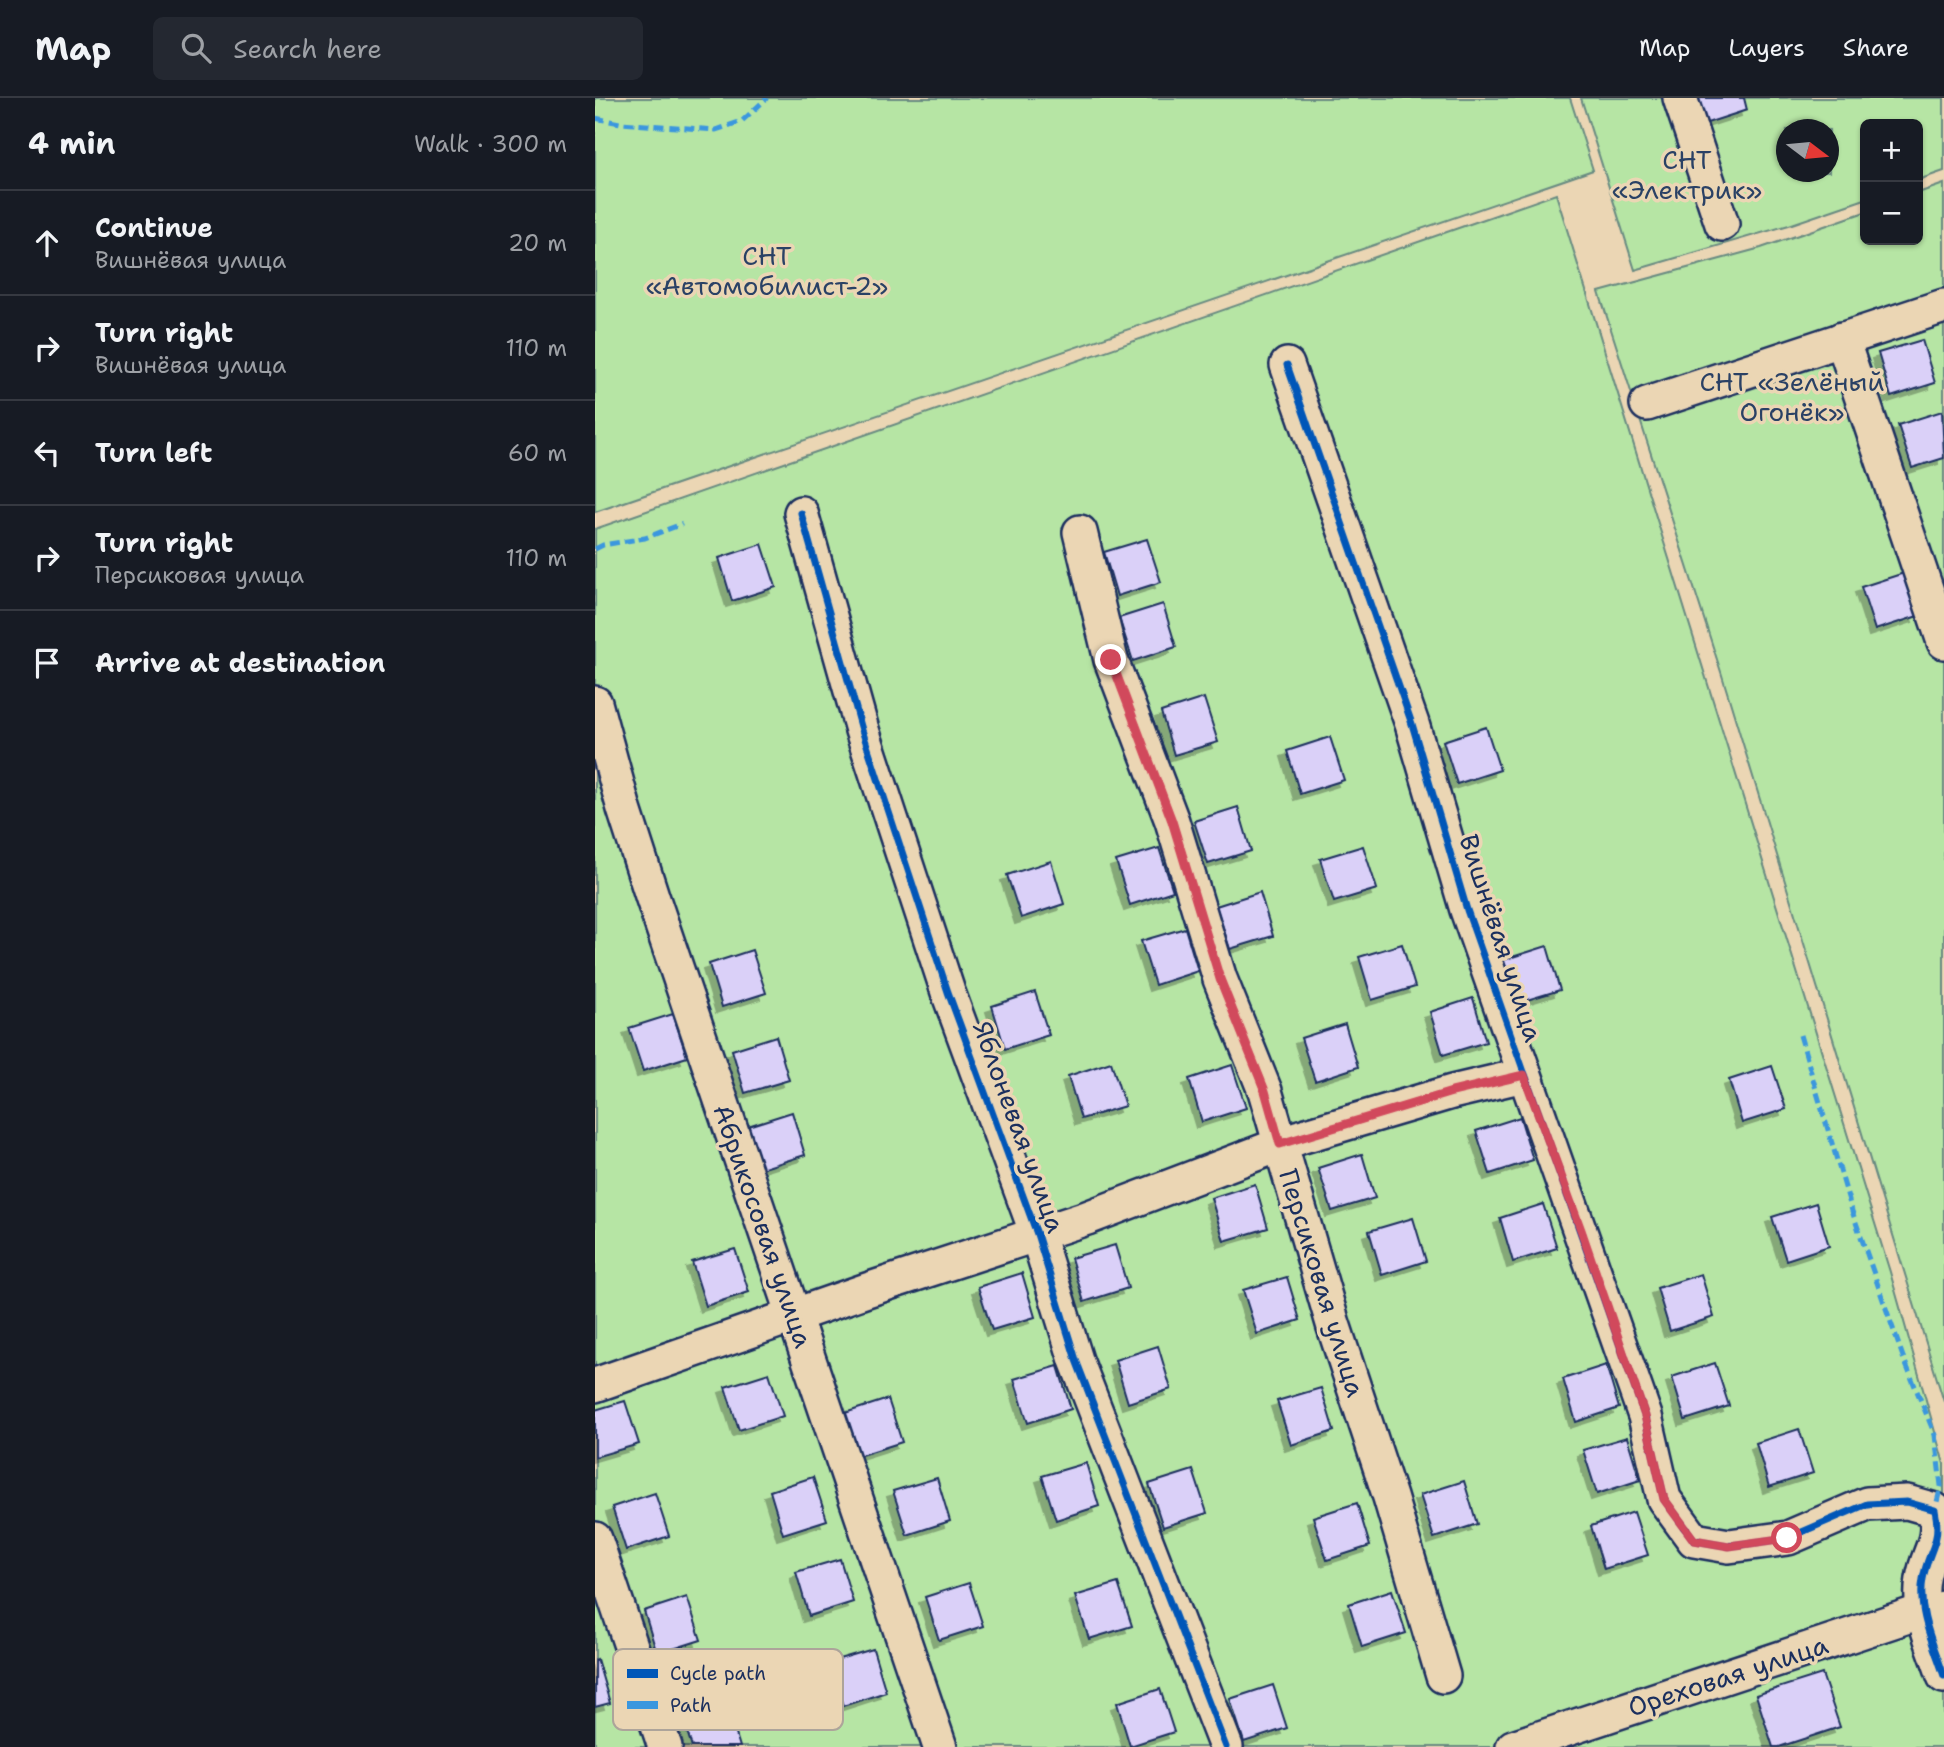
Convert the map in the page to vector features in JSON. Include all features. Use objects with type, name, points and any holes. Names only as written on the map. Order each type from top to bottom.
[{"type":"street","points":[[1680,98],[1722,224]]},
{"type":"street","points":[[1647,404],[1944,306]]},
{"type":"street","points":[[1842,339],[1944,642]]},
{"type":"street","name":"Вишнёвая улица","points":[[1287,365],[1412,724],[1467,910],[1645,1416],[1664,1499],[1694,1540],[1729,1546],[1787,1538],[1867,1504],[1907,1502],[1935,1510],[1939,1529],[1923,1579],[1933,1609]]},
{"type":"street","name":"Яблоневая улица","points":[[801,513],[862,730],[948,992],[1037,1234],[1076,1360],[1226,1747]]},
{"type":"street","name":"Персиковая улица","points":[[1080,532],[1111,660],[1172,821],[1220,979],[1265,1091],[1332,1324],[1390,1497],[1443,1676]]},
{"type":"street","name":"Абрикосовая улица","points":[[595,703],[624,809],[652,896],[940,1747]]},
{"type":"street","points":[[595,1385],[793,1315],[1037,1234],[1280,1144],[1452,1092],[1524,1075]]},
{"type":"street","points":[[595,1539],[632,1649]]},
{"type":"street","points":[[1933,1609],[1944,1676]]},
{"type":"street","name":"Ореховая улица","points":[[1513,1747],[1933,1609]]},
{"type":"street","points":[[659,1730],[665,1747]]},
{"type":"green space","name":"СНТ «Автомобилист-2»","points":[[595,98],[1570,98],[1593,170],[595,512]]},
{"type":"green space","name":"СНТ «Электрик»","points":[[1581,98],[1944,98],[1944,171],[1923,178],[1923,119],[1860,119],[1860,201],[1789,225],[1635,270]]},
{"type":"green space","name":"СНТ «Зелёный Огонёк»","points":[[1944,184],[1944,1402],[1721,672],[1599,292],[1761,248],[1860,214],[1860,245],[1923,245],[1923,191]]},
{"type":"green space","points":[[1556,194],[1890,1272],[1944,1464],[1944,1747],[595,1747],[595,529]]},
{"type":"building","points":[[1696,98],[1744,98],[1747,110],[1704,124]]},
{"type":"building","points":[[1922,340],[1935,383],[1891,397],[1878,353]]},
{"type":"building","points":[[1942,411],[1944,458],[1912,468],[1898,425]]},
{"type":"building","points":[[1147,539],[1161,582],[1117,596],[1104,552]]},
{"type":"building","points":[[762,544],[776,587],[732,601],[719,558]]},
{"type":"building","points":[[1904,573],[1918,616],[1875,630],[1861,587]]},
{"type":"building","points":[[1163,604],[1176,647],[1133,661],[1119,618]]},
{"type":"building","points":[[1204,698],[1218,742],[1174,755],[1161,712]]},
{"type":"building","points":[[1486,727],[1500,770],[1457,784],[1443,741]]},
{"type":"building","points":[[1330,737],[1344,780],[1300,794],[1287,751]]},
{"type":"building","points":[[1238,807],[1251,851],[1208,864],[1194,821]]},
{"type":"building","points":[[1363,846],[1377,889],[1334,902],[1320,859]]},
{"type":"building","points":[[1159,848],[1173,891],[1130,905],[1116,861]]},
{"type":"building","points":[[1051,861],[1064,904],[1021,918],[1007,875]]},
{"type":"building","points":[[1260,892],[1273,936],[1230,949],[1216,906]]},
{"type":"building","points":[[1185,928],[1198,971],[1155,985],[1141,941]]},
{"type":"building","points":[[1402,944],[1415,987],[1372,1000],[1359,957]]},
{"type":"building","points":[[1547,946],[1560,990],[1517,1003],[1503,960]]},
{"type":"building","points":[[752,950],[766,993],[722,1007],[709,964]]},
{"type":"building","points":[[1035,992],[1049,1035],[1005,1049],[992,1006]]},
{"type":"building","points":[[1473,998],[1486,1042],[1443,1055],[1430,1012]]},
{"type":"building","points":[[673,1014],[687,1057],[643,1071],[629,1028]]},
{"type":"building","points":[[1345,1024],[1358,1067],[1315,1081],[1301,1038]]},
{"type":"building","points":[[776,1036],[789,1080],[745,1093],[732,1050]]},
{"type":"building","points":[[1111,1062],[1125,1106],[1081,1119],[1068,1076]]},
{"type":"building","points":[[1232,1065],[1246,1108],[1202,1122],[1189,1079]]},
{"type":"building","points":[[1772,1066],[1786,1109],[1742,1123],[1729,1080]]},
{"type":"building","points":[[792,1112],[805,1155],[761,1169],[748,1126]]},
{"type":"building","points":[[1520,1117],[1533,1160],[1490,1174],[1476,1131]]},
{"type":"building","points":[[1362,1154],[1375,1198],[1332,1211],[1318,1168]]},
{"type":"building","points":[[1255,1184],[1268,1228],[1224,1241],[1211,1198]]},
{"type":"building","points":[[1816,1203],[1829,1246],[1786,1260],[1772,1217]]},
{"type":"building","points":[[1543,1204],[1557,1248],[1513,1262],[1500,1218]]},
{"type":"building","points":[[1413,1218],[1426,1261],[1382,1275],[1369,1231]]},
{"type":"building","points":[[1115,1245],[1128,1288],[1084,1302],[1071,1258]]},
{"type":"building","points":[[735,1249],[749,1292],[706,1306],[692,1262]]},
{"type":"building","points":[[1022,1273],[1035,1317],[992,1330],[978,1287]]},
{"type":"building","points":[[1701,1274],[1714,1317],[1670,1331],[1657,1288]]},
{"type":"building","points":[[1287,1277],[1300,1320],[1257,1334],[1243,1290]]},
{"type":"building","points":[[1158,1346],[1171,1389],[1128,1403],[1115,1360]]},
{"type":"building","points":[[1715,1363],[1729,1406],[1685,1420],[1672,1377]]},
{"type":"building","points":[[1606,1365],[1619,1408],[1576,1422],[1563,1379]]},
{"type":"building","points":[[1058,1366],[1071,1409],[1028,1423],[1014,1379]]},
{"type":"building","points":[[769,1373],[783,1416],[739,1430],[725,1387]]},
{"type":"building","points":[[1321,1388],[1334,1431],[1291,1445],[1277,1401]]},
{"type":"building","points":[[888,1399],[902,1442],[858,1456],[845,1413]]},
{"type":"building","points":[[625,1401],[639,1444],[595,1457],[595,1410]]},
{"type":"building","points":[[1799,1429],[1813,1473],[1769,1487],[1756,1443]]},
{"type":"building","points":[[1627,1437],[1640,1480],[1597,1494],[1583,1450]]},
{"type":"building","points":[[1086,1463],[1099,1506],[1056,1520],[1042,1476]]},
{"type":"building","points":[[1193,1470],[1207,1513],[1163,1527],[1149,1484]]},
{"type":"building","points":[[813,1477],[827,1520],[783,1534],[770,1491]]},
{"type":"building","points":[[937,1478],[950,1521],[907,1535],[893,1491]]},
{"type":"building","points":[[1464,1481],[1477,1524],[1434,1538],[1420,1495]]},
{"type":"building","points":[[655,1493],[669,1536],[626,1550],[612,1507]]},
{"type":"building","points":[[1357,1503],[1370,1546],[1327,1560],[1313,1517]]},
{"type":"building","points":[[1634,1512],[1648,1555],[1604,1569],[1591,1526]]},
{"type":"building","points":[[840,1559],[853,1602],[809,1616],[796,1572]]},
{"type":"building","points":[[969,1583],[983,1626],[939,1640],[925,1597]]},
{"type":"building","points":[[1118,1583],[1132,1626],[1089,1639],[1075,1596]]},
{"type":"building","points":[[1392,1590],[1406,1633],[1362,1647],[1349,1604]]},
{"type":"building","points":[[687,1597],[701,1640],[673,1649],[655,1649],[644,1611]]},
{"type":"building","points":[[873,1649],[886,1692],[843,1706],[843,1658]]},
{"type":"building","points":[[597,1659],[610,1703],[595,1707],[595,1660]]},
{"type":"building","points":[[1822,1674],[1840,1727],[1773,1747],[1756,1695]]},
{"type":"building","points":[[1273,1685],[1287,1728],[1244,1742],[1230,1699]]},
{"type":"building","points":[[1160,1689],[1174,1732],[1130,1746],[1117,1703]]},
{"type":"building","points":[[687,1730],[735,1730],[740,1747],[692,1747]]},
{"type":"marked path","points":[[595,118],[620,123],[716,130],[742,121],[767,98]]},
{"type":"marked path","points":[[595,549],[603,545],[645,538],[682,524]]},
{"type":"marked path","points":[[1800,1035],[1852,1211],[1903,1357],[1935,1435],[1941,1486],[1935,1510]]},
{"type":"cycle path","points":[[1287,365],[1412,724],[1467,910],[1645,1416],[1664,1499],[1694,1540],[1729,1546],[1788,1538],[1867,1504],[1907,1502],[1935,1510],[1936,1539],[1925,1569],[1922,1604],[1927,1628],[1944,1676]]},
{"type":"cycle path","points":[[801,513],[862,730],[948,992],[1037,1234],[1076,1360],[1226,1747]]},
{"type":"route","points":[[1111,660],[1172,821],[1220,979],[1265,1091],[1280,1144],[1452,1092],[1524,1075],[1645,1416],[1664,1499],[1694,1540],[1729,1546],[1787,1538]]}]
